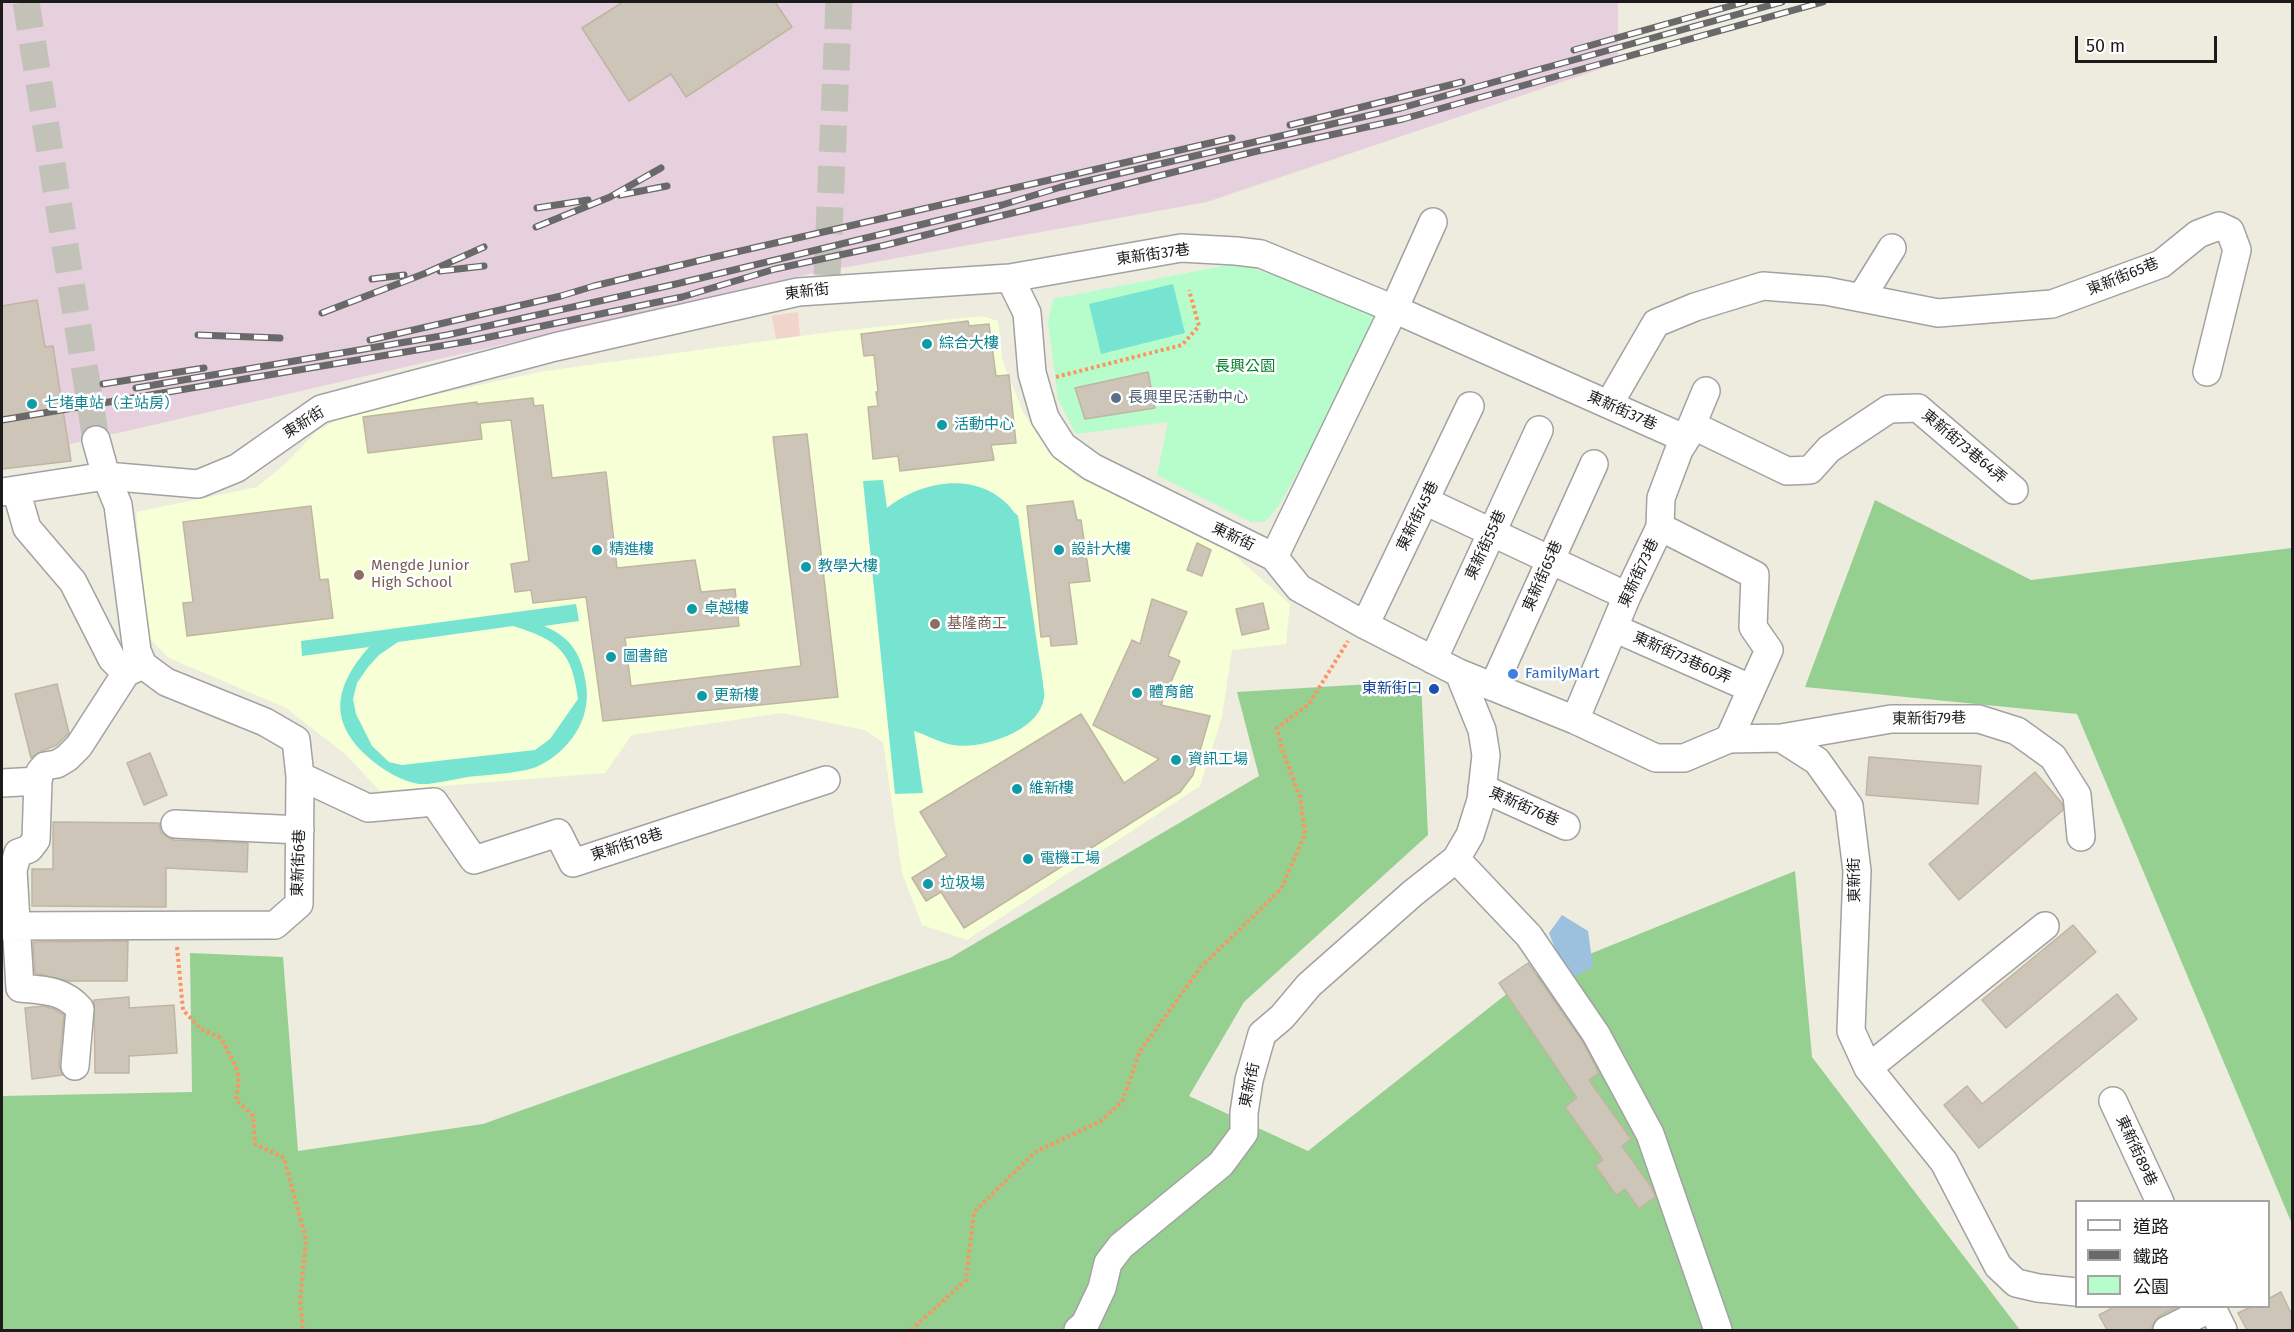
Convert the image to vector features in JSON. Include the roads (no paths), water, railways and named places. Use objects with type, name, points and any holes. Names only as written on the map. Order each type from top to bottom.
[{"type":"street","points":[[1274,557],[1394,309],[1433,222]]},
{"type":"street","name":"東新街65巷","points":[[1609,404],[1656,323],[1695,307],[1763,286],[1826,291],[1938,314],[2052,304],[2161,264],[2198,234],[2219,226],[2230,231],[2237,250],[2207,372]]},
{"type":"street","name":"東新街37巷","points":[[1010,278],[1182,248],[1261,254],[1394,309],[1609,404],[1689,432]]},
{"type":"street","points":[[1861,298],[1892,248]]},
{"type":"street","name":"東新街","points":[[9,491],[106,476],[198,484],[237,468],[321,409],[555,348],[798,292],[828,282],[1010,278],[1027,313],[1032,373],[1045,418],[1063,446],[1092,467],[1274,557],[1299,588],[1362,624],[1459,673],[1575,720],[1656,758],[1684,758],[1729,739],[1781,738],[1817,761],[1849,806],[1857,871],[1851,1031],[1868,1068],[1944,1162],[1998,1266],[2016,1283],[2075,1292]]},
{"type":"street","name":"東新街73巷","points":[[1575,720],[1660,527],[1661,498],[1679,450],[1706,391]]},
{"type":"street","name":"東新街45巷","points":[[1362,624],[1425,501],[1470,406]]},
{"type":"street","name":"東新街73巷64弄","points":[[1689,432],[1787,471],[1810,470],[1829,449],[1889,409],[1918,408],[2014,490]]},
{"type":"street","name":"東新街55巷","points":[[1433,660],[1539,430]]},
{"type":"street","points":[[75,1066],[80,1009],[74,1002],[58,992],[20,988],[9,926],[13,870],[18,853],[29,849],[36,840],[40,771],[45,766],[57,764],[67,758],[79,746],[134,669],[137,651],[118,505],[106,476],[97,444]]},
{"type":"street","name":"東新街65巷","points":[[1493,687],[1594,464]]},
{"type":"street","name":"東新街6巷","points":[[9,491],[27,528],[73,582],[112,658],[265,722],[296,740],[300,776],[299,903],[275,925],[9,926]]},
{"type":"street","points":[[1425,501],[1628,596]]},
{"type":"street","points":[[1660,527],[1755,575],[1753,627],[1769,650],[1729,739]]},
{"type":"street","name":"東新街73巷60弄","points":[[1614,628],[1750,688]]},
{"type":"street","name":"東新街","points":[[1078,1330],[1085,1324],[1102,1288],[1108,1263],[1121,1246],[1221,1164],[1244,1133],[1244,1113],[1248,1091],[1262,1034],[1282,1017],[1309,985],[1456,859],[1470,835],[1481,800],[1486,755],[1482,730],[1459,673]]},
{"type":"street","name":"東新街79巷","points":[[1781,738],[1891,719],[1979,719],[2017,731],[2053,757],[2077,795],[2081,837]]},
{"type":"street","name":"東新街18巷","points":[[300,776],[368,808],[434,802],[474,860],[558,833],[573,863],[826,780]]},
{"type":"street","points":[[2,783],[38,781]]},
{"type":"street","name":"東新街76巷","points":[[1482,788],[1566,826]]},
{"type":"street","points":[[175,824],[300,830]]},
{"type":"street","points":[[1456,859],[1529,936],[1596,1034],[1650,1134],[1718,1330]]},
{"type":"street","points":[[1868,1068],[2045,926]]},
{"type":"street","name":"東新街89巷","points":[[2113,1101],[2159,1200]]},
{"type":"street","points":[[2167,1330],[2215,1315]]},
{"type":"tunnel","points":[[26,2],[96,440]]},
{"type":"tunnel","points":[[827,275],[839,2]]},
{"type":"railway","points":[[1574,50],[1745,2]]},
{"type":"railway","points":[[136,388],[447,335],[676,284],[1002,205],[1061,187],[1401,108],[1782,2]]},
{"type":"railway","points":[[2,420],[470,341],[682,297],[775,269],[886,245],[1253,152],[1403,119],[1823,2]]},
{"type":"railway","points":[[1290,125],[1462,82]]},
{"type":"railway","points":[[370,340],[561,296],[710,258],[1232,138]]},
{"type":"railway","points":[[536,227],[610,197],[661,168]]},
{"type":"railway","points":[[620,195],[667,186]]},
{"type":"railway","points":[[537,208],[588,200]]},
{"type":"railway","points":[[322,313],[426,273],[484,247]]},
{"type":"railway","points":[[440,271],[484,266]]},
{"type":"railway","points":[[372,279],[404,275]]},
{"type":"railway","points":[[198,335],[280,338]]},
{"type":"railway","points":[[103,384],[204,368]]},
{"type":"place","name":"綜合大樓","points":[[927,344]]},
{"type":"place","name":"長興里民活動中心","points":[[1116,398]]},
{"type":"place","name":"七堵車站（主站房）","points":[[32,404]]},
{"type":"place","name":"活動中心","points":[[942,425]]},
{"type":"place","name":"精進樓","points":[[597,550]]},
{"type":"place","name":"設計大樓","points":[[1059,550]]},
{"type":"place","name":"教學大樓","points":[[806,567]]},
{"type":"place","name":"Mengde Junior High School","points":[[359,575]]},
{"type":"place","name":"卓越樓","points":[[692,609]]},
{"type":"place","name":"基隆商工","points":[[935,624]]},
{"type":"place","name":"圖書館","points":[[611,657]]},
{"type":"place","name":"FamilyMart","points":[[1513,674]]},
{"type":"place","name":"東新街口","points":[[1434,689]]},
{"type":"place","name":"體育館","points":[[1137,693]]},
{"type":"place","name":"更新樓","points":[[702,696]]},
{"type":"place","name":"資訊工場","points":[[1176,760]]},
{"type":"place","name":"維新樓","points":[[1017,789]]},
{"type":"place","name":"電機工場","points":[[1028,859]]},
{"type":"place","name":"垃圾場","points":[[928,884]]},
{"type":"park label","name":"長興公園","points":[[1245,367]]}]
